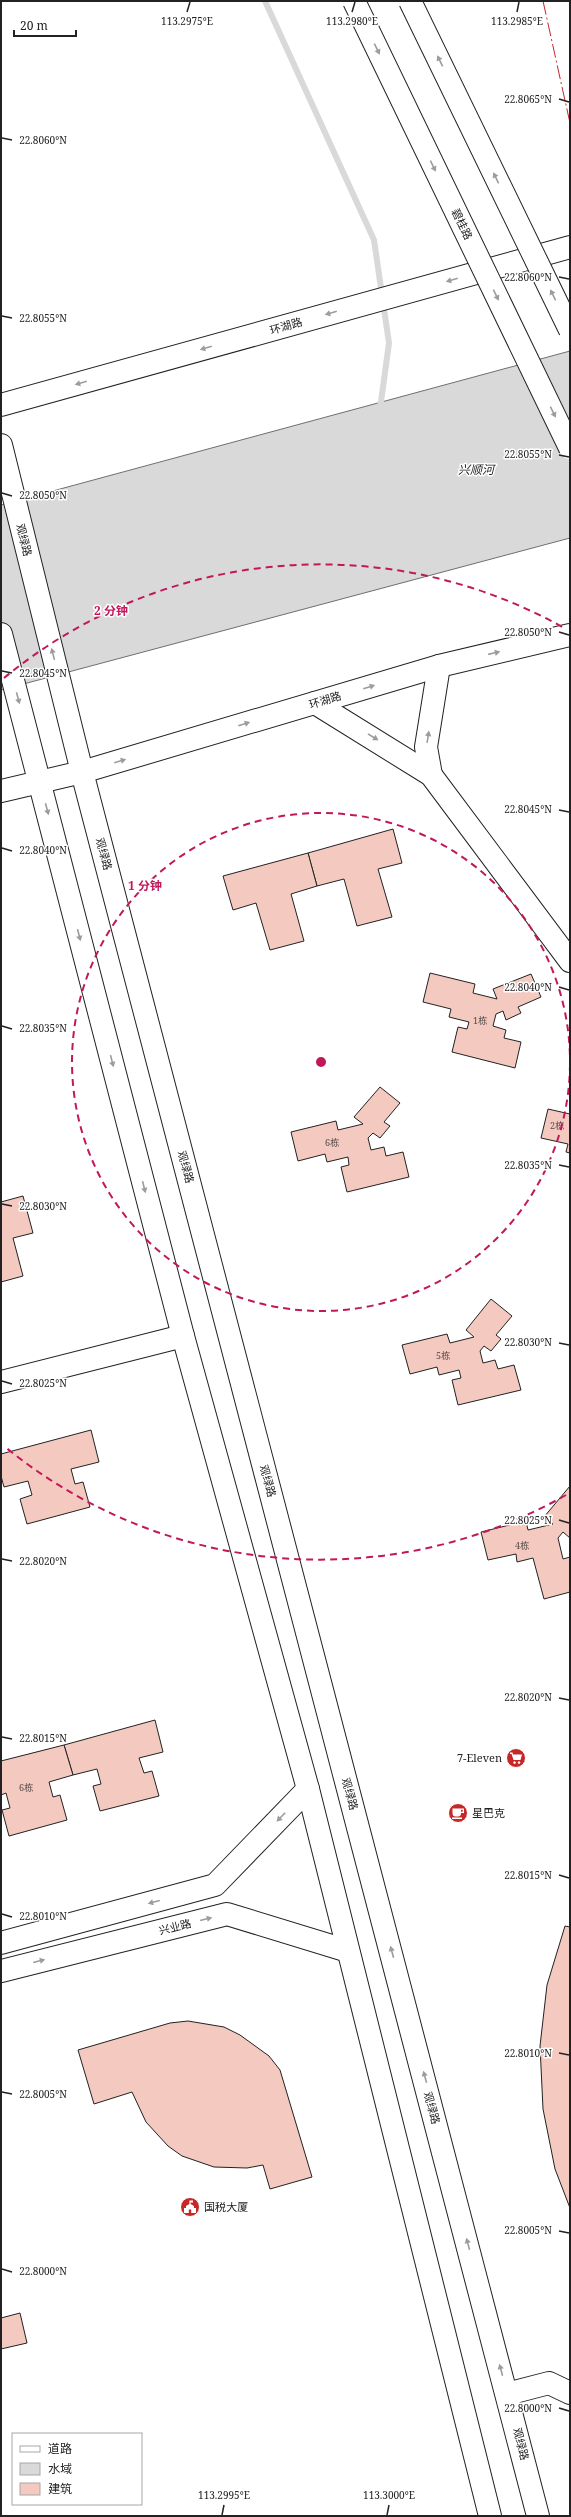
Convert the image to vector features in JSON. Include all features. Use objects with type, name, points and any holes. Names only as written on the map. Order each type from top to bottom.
[{"type":"main road","name":"碧桂路","points":[[354,1],[570,448]]},
{"type":"main road","points":[[410,1],[570,330]]},
{"type":"main road","name":"环湖路","points":[[1,405],[570,247]]},
{"type":"main road","name":"观绿路","points":[[3,452],[82,772],[523,2452],[538,2516]]},
{"type":"main road","points":[[1,634],[183,1336],[308,1789],[490,2516]]},
{"type":"main road","name":"环湖路","points":[[1,791],[82,772],[439,666],[570,635]]},
{"type":"main road","points":[[431,776],[426,747],[439,666]]},
{"type":"main road","points":[[315,703],[431,776],[570,961]]},
{"type":"main road","points":[[1,1382],[183,1336]]},
{"type":"main road","points":[[1,1943],[215,1885],[308,1789]]},
{"type":"main road","name":"兴业路","points":[[1,1971],[226,1914],[348,1951]]},
{"type":"main road","points":[[507,2394],[549,2383],[570,2393]]},
{"type":"main road","points":[[523,2452],[554,2516]]},
{"type":"water","name":"兴顺河","points":[[570,351],[570,538],[1,690],[1,505]]},
{"type":"building","points":[[393,829],[402,863],[378,869],[392,917],[357,926],[344,879],[317,886],[308,853]]},
{"type":"building","points":[[308,853],[317,886],[291,894],[304,941],[270,950],[256,903],[233,910],[223,876]]},
{"type":"building","points":[[430,973],[475,984],[473,993],[497,999],[493,989],[531,974],[541,997],[518,1007],[521,1013],[506,1020],[503,1011],[496,1014],[493,1026],[506,1030],[504,1038],[521,1042],[515,1068],[452,1052],[458,1027],[467,1029],[469,1022],[449,1017],[451,1009],[423,1002]]},
{"type":"building","points":[[380,1087],[400,1103],[384,1122],[390,1126],[380,1138],[373,1133],[368,1138],[371,1150],[384,1147],[386,1156],[403,1152],[409,1177],[347,1192],[341,1167],[349,1165],[348,1157],[327,1162],[325,1154],[298,1161],[291,1132],[336,1121],[338,1130],[363,1124],[354,1117]]},
{"type":"building","points":[[548,1109],[570,1114],[570,1153],[566,1152],[568,1144],[541,1138]]},
{"type":"building","points":[[23,1196],[33,1233],[13,1238],[23,1276],[1,1282],[1,1202]]},
{"type":"building","points":[[491,1299],[512,1316],[496,1335],[501,1339],[491,1351],[484,1346],[480,1351],[483,1363],[495,1360],[498,1369],[514,1365],[521,1390],[458,1405],[452,1380],[461,1378],[459,1370],[439,1375],[437,1367],[410,1374],[402,1345],[447,1334],[450,1343],[474,1337],[466,1330]]},
{"type":"building","points":[[91,1430],[99,1462],[71,1469],[75,1484],[83,1482],[90,1507],[27,1524],[20,1499],[32,1495],[28,1481],[4,1487],[1,1476],[1,1454]]},
{"type":"building","points":[[570,1486],[570,1538],[563,1532],[558,1538],[563,1559],[570,1557],[570,1592],[544,1599],[533,1558],[517,1562],[516,1554],[488,1560],[481,1532],[526,1521],[528,1530],[553,1524],[544,1517]]},
{"type":"building","points":[[155,1720],[163,1752],[139,1758],[144,1773],[152,1771],[159,1796],[100,1811],[93,1786],[101,1784],[97,1769],[73,1775],[64,1745]]},
{"type":"building","points":[[64,1745],[73,1775],[49,1782],[53,1797],[60,1795],[67,1820],[9,1836],[2,1810],[10,1808],[6,1793],[1,1795],[1,1761]]},
{"type":"building","points":[[565,1926],[570,1927],[570,2208],[555,2169],[543,2109],[540,2046],[547,1985]]},
{"type":"building","points":[[188,2021],[224,2027],[240,2035],[269,2056],[280,2070],[312,2177],[270,2189],[263,2165],[247,2168],[214,2167],[182,2156],[168,2146],[146,2122],[132,2092],[94,2104],[78,2050],[170,2023]]},
{"type":"building","points":[[20,2313],[27,2343],[1,2349],[1,2318]]},
{"type":"waterway","points":[[265,1],[374,240],[389,343],[380,409]]},
{"type":"power","points":[[543,1],[570,123]]},
{"type":"place","name":"7-Eleven","points":[[516,1758]]},
{"type":"place","name":"星巴克","points":[[458,1813]]},
{"type":"place","name":"国税大厦","points":[[190,2207]]}]
